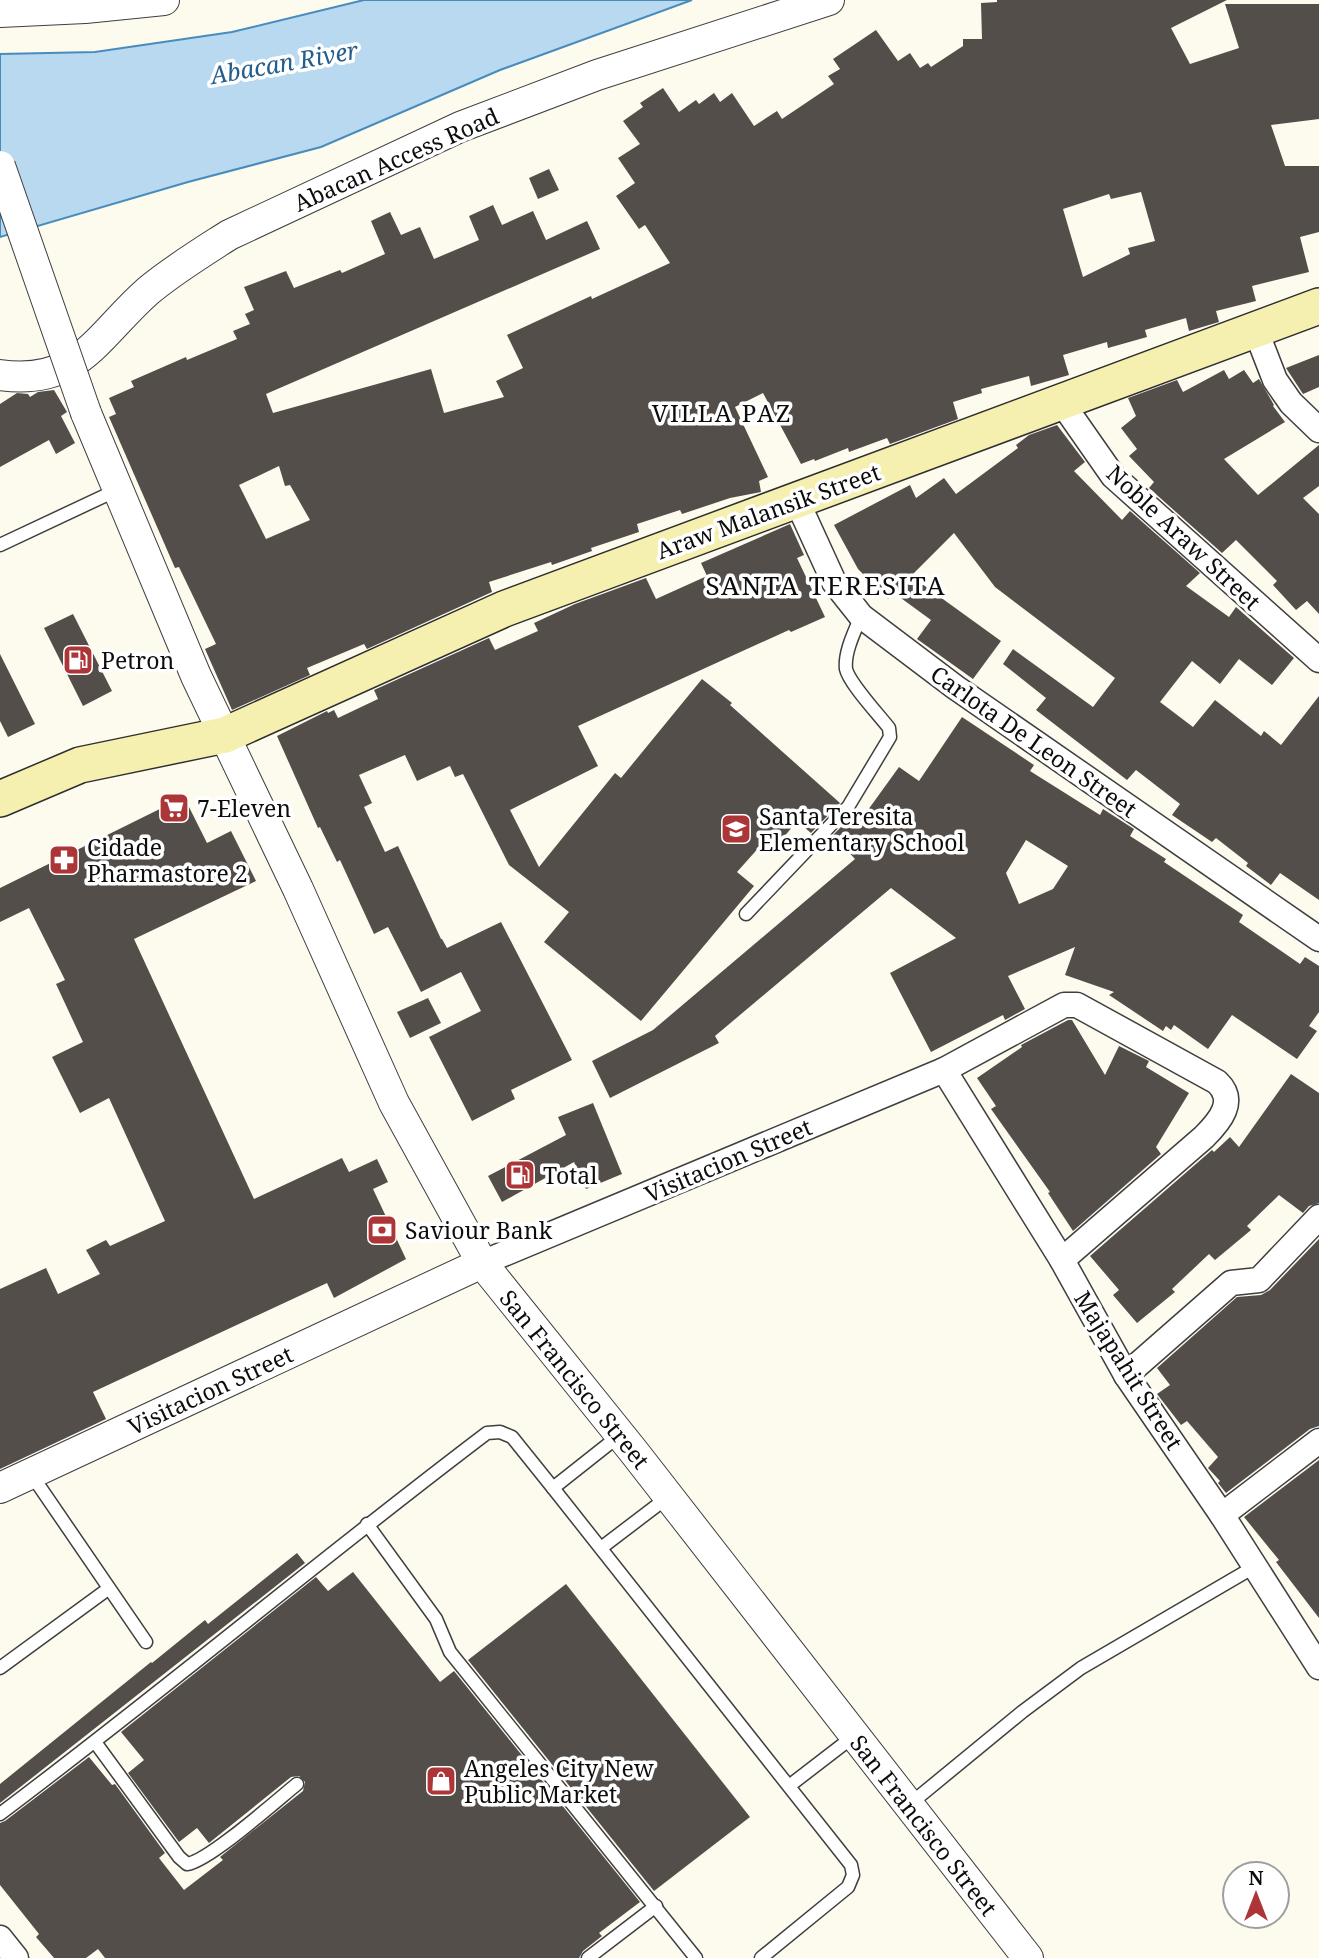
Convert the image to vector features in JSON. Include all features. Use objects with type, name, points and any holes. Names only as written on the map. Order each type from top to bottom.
[{"type":"main road","name":"Araw Malansik Street","points":[[0,799],[80,765],[225,735],[504,609],[1319,306]]},
{"type":"street","points":[[0,12],[85,8],[164,0]]},
{"type":"street","name":"Abacan Access Road","points":[[0,375],[38,377],[59,371],[96,344],[148,292],[229,235],[460,127],[597,75],[829,0]]},
{"type":"street","name":"San Francisco Street","points":[[0,166],[86,413],[196,676],[298,889],[394,1103],[482,1263],[620,1435],[1028,1958]]},
{"type":"street","points":[[1255,331],[1275,380],[1291,403],[1319,430]]},
{"type":"street","name":"Noble Araw Street","points":[[1062,403],[1113,476],[1319,660]]},
{"type":"street","name":"Carlota De Leon Street","points":[[796,499],[834,582],[861,616],[955,687],[1319,939]]},
{"type":"street","name":"Visitacion Street","points":[[0,1488],[482,1263],[944,1070],[1064,1005],[1077,1005],[1217,1082],[1225,1090],[1228,1100],[1216,1125],[1062,1260]]},
{"type":"street","name":"Majapahit Street","points":[[944,1070],[1062,1260],[1126,1375],[1222,1515],[1319,1667]]},
{"type":"street","points":[[1126,1375],[1231,1283],[1259,1280],[1319,1217]]},
{"type":"street","points":[[1222,1515],[1319,1441]]},
{"type":"street","points":[[0,1938],[16,1958]]},
{"type":"lane","points":[[0,545],[117,490]]},
{"type":"lane","points":[[746,914],[848,807],[890,737],[889,727],[850,681],[846,669],[847,655],[861,616]]},
{"type":"lane","points":[[0,1814],[367,1524],[487,1433],[500,1432],[512,1437],[851,1865],[853,1875],[848,1887],[761,1958]]},
{"type":"lane","points":[[553,1488],[620,1435]]},
{"type":"lane","points":[[31,1474],[146,1642]]},
{"type":"lane","points":[[601,1548],[668,1497]]},
{"type":"lane","points":[[367,1524],[436,1619],[450,1652],[696,1958]]},
{"type":"lane","points":[[909,1805],[1023,1712],[1082,1668],[1254,1567]]},
{"type":"lane","points":[[0,1668],[108,1589]]},
{"type":"lane","points":[[789,1786],[854,1736]]},
{"type":"lane","points":[[94,1742],[179,1857],[187,1864],[194,1863],[210,1853],[298,1784]]},
{"type":"lane","points":[[588,1958],[656,1906]]},
{"type":"water","name":"Abacan River","points":[[364,0],[692,0],[500,70],[321,147],[188,182],[0,237],[0,54],[95,52],[232,32]]},
{"type":"building","points":[[1227,0],[1171,28],[1190,64],[1239,48],[1225,4],[1319,4],[1319,119],[1271,125],[1285,166],[1319,166],[1319,232],[1300,237],[1309,272],[1252,286],[1256,301],[1216,311],[1219,322],[1189,331],[1186,318],[1145,330],[1147,337],[1108,348],[1107,342],[1063,355],[1069,375],[1031,386],[1029,376],[981,389],[982,393],[953,402],[958,419],[890,444],[887,438],[849,452],[848,448],[815,461],[814,459],[801,464],[763,393],[735,407],[768,477],[759,481],[761,492],[730,498],[682,514],[680,510],[637,524],[639,532],[591,548],[592,551],[489,582],[492,592],[367,649],[364,644],[307,668],[310,675],[232,710],[205,649],[216,644],[179,567],[175,568],[109,417],[116,414],[109,398],[134,387],[131,381],[237,339],[233,331],[250,324],[245,314],[254,310],[244,287],[286,271],[294,288],[340,270],[342,273],[385,254],[371,221],[390,212],[401,235],[420,227],[434,259],[479,240],[469,216],[493,205],[502,225],[533,211],[546,240],[587,221],[600,249],[266,394],[273,413],[431,369],[444,413],[504,397],[496,381],[523,368],[507,335],[670,263],[645,225],[639,229],[616,196],[635,183],[618,158],[640,144],[623,121],[643,107],[640,103],[663,88],[679,112],[696,100],[699,104],[714,93],[720,102],[732,93],[754,126],[777,111],[782,119],[834,84],[828,76],[840,69],[833,59],[876,30],[898,61],[910,53],[920,68],[928,63],[931,67],[963,46],[963,39],[982,39],[981,3]],"holes":[[[1141,192],[1155,241],[1128,248],[1130,254],[1083,277],[1063,209],[1109,194],[1111,199]],[[279,466],[285,486],[290,485],[310,520],[266,539],[239,485]]]},
{"type":"building","points":[[549,169],[559,190],[538,199],[529,178]]},
{"type":"building","points":[[1319,355],[1319,387],[1303,394],[1286,368]]},
{"type":"building","points":[[1224,370],[1229,379],[1244,370],[1253,383],[1259,379],[1285,422],[1224,459],[1258,495],[1319,445],[1319,486],[1303,498],[1319,514],[1319,614],[1307,601],[1296,610],[1273,585],[1277,581],[1236,540],[1222,553],[1149,488],[1154,482],[1129,456],[1137,449],[1121,428],[1136,416],[1128,398],[1177,380],[1183,392]]},
{"type":"building","points":[[54,390],[67,412],[61,416],[75,443],[56,454],[49,440],[0,467],[0,404],[17,393],[28,394],[30,397],[38,392]]},
{"type":"building","points":[[1057,425],[1085,462],[1074,471],[1122,520],[1130,511],[1200,573],[1186,586],[1229,617],[1236,607],[1294,658],[1272,685],[1239,659],[1220,684],[1192,661],[1160,702],[1193,727],[1215,700],[1261,736],[1264,731],[1281,745],[1319,696],[1319,900],[1280,873],[1271,885],[1216,838],[1212,842],[1172,815],[1180,804],[1136,770],[1127,780],[1036,710],[1046,698],[1003,664],[1013,649],[1093,707],[1115,678],[995,587],[954,533],[911,576],[1001,641],[973,679],[917,639],[931,620],[894,593],[888,599],[858,569],[834,525],[910,485],[916,498],[944,478],[956,494],[1018,448],[1016,445],[1029,435]]},
{"type":"building","points":[[790,524],[804,555],[797,558],[825,617],[791,632],[789,630],[578,726],[598,766],[510,810],[539,867],[615,773],[621,778],[702,679],[732,703],[730,705],[840,803],[811,833],[797,821],[779,843],[770,835],[737,872],[754,886],[641,1021],[544,942],[569,912],[509,865],[463,774],[455,777],[450,766],[417,781],[405,755],[359,775],[372,803],[364,807],[385,852],[398,846],[447,948],[501,922],[572,1060],[511,1090],[515,1099],[472,1121],[429,1037],[481,1011],[461,972],[421,992],[388,927],[374,934],[340,860],[337,862],[320,827],[318,828],[277,736],[327,711],[328,713],[334,710],[338,718],[378,699],[374,690],[489,638],[495,650],[538,631],[534,623],[575,604],[646,578],[656,599],[707,576],[701,563]]},
{"type":"building","name":"Petron","points":[[73,614],[112,691],[83,706],[44,628]]},
{"type":"building","points":[[0,654],[35,724],[8,737],[0,721]]},
{"type":"building","points":[[962,717],[1034,765],[1030,771],[1100,815],[1103,809],[1134,829],[1130,836],[1243,915],[1239,922],[1300,964],[1305,957],[1319,966],[1319,1012],[1309,1026],[1317,1031],[1297,1059],[1232,1015],[1208,1049],[1174,1025],[1171,1030],[1166,1026],[1163,1031],[1109,995],[1114,992],[1065,975],[1075,947],[1008,976],[1025,1009],[1005,1020],[1003,1015],[931,1052],[890,973],[956,938],[891,888],[715,1036],[719,1043],[610,1098],[592,1061],[653,1030],[855,859],[833,835],[853,815],[860,821],[899,767],[919,781]],"holes":[[[1026,840],[1068,866],[1053,889],[1019,904],[1006,873]]]},
{"type":"building","points":[[184,797],[207,843],[231,831],[256,881],[134,939],[254,1199],[342,1158],[349,1172],[377,1159],[388,1182],[373,1189],[406,1259],[334,1298],[327,1283],[93,1392],[106,1419],[0,1469],[0,1289],[46,1268],[58,1294],[100,1274],[86,1250],[106,1240],[110,1246],[165,1221],[109,1098],[80,1113],[52,1057],[83,1042],[56,984],[65,980],[29,908],[0,922],[0,888]]},
{"type":"building","points":[[428,998],[441,1023],[410,1038],[397,1012]]},
{"type":"building","points":[[1072,1020],[1105,1075],[1119,1046],[1149,1061],[1146,1067],[1189,1093],[1156,1147],[1161,1154],[1073,1231],[1048,1193],[1050,1192],[991,1109],[996,1106],[977,1078],[1022,1047],[1021,1045]]},
{"type":"building","points":[[1291,1074],[1319,1093],[1319,1203],[1309,1206],[1303,1213],[1279,1195],[1247,1226],[1251,1230],[1215,1260],[1209,1254],[1172,1289],[1175,1292],[1137,1323],[1113,1295],[1119,1290],[1090,1256],[1212,1150],[1214,1152],[1230,1137],[1239,1147]]},
{"type":"building","points":[[593,1103],[622,1174],[586,1189],[574,1162],[502,1202],[488,1176],[566,1135],[558,1117]]},
{"type":"building","points":[[1319,1239],[1319,1426],[1310,1429],[1226,1493],[1218,1483],[1220,1481],[1208,1468],[1218,1457],[1187,1421],[1181,1425],[1157,1394],[1170,1385],[1157,1368],[1237,1297],[1261,1295],[1270,1290]]},
{"type":"building","points":[[1319,1460],[1319,1618],[1276,1562],[1279,1560],[1244,1517]]},
{"type":"building","points":[[297,1553],[305,1563],[0,1803],[0,1784],[205,1620],[208,1624]]},
{"type":"building","name":"Angeles City New Public Market","points":[[353,1572],[440,1682],[454,1671],[640,1902],[599,1933],[602,1936],[583,1951],[579,1958],[105,1958],[98,1949],[86,1958],[54,1958],[36,1937],[39,1934],[0,1885],[0,1823],[89,1757],[112,1785],[115,1784],[165,1853],[159,1858],[184,1890],[223,1860],[220,1857],[303,1791],[305,1782],[299,1776],[291,1777],[209,1843],[197,1828],[179,1842],[128,1773],[144,1760],[121,1732],[316,1577],[328,1591]]},
{"type":"building","points":[[566,1584],[750,1817],[654,1891],[468,1660]]},
{"type":"place","name":"Petron","points":[[78,660]]},
{"type":"place","name":"7-Eleven","points":[[174,808]]},
{"type":"place","name":"Santa Teresita Elementary School","points":[[736,829]]},
{"type":"place","name":"Cidade Pharmastore 2","points":[[64,860]]},
{"type":"place","name":"Total","points":[[520,1175]]},
{"type":"place","name":"Saviour Bank","points":[[382,1230]]},
{"type":"place","name":"Angeles City New Public Market","points":[[441,1781]]},
{"type":"district","name":"VILLA PAZ","points":[[722,412]]},
{"type":"district","name":"SANTA TERESITA","points":[[826,585]]}]
